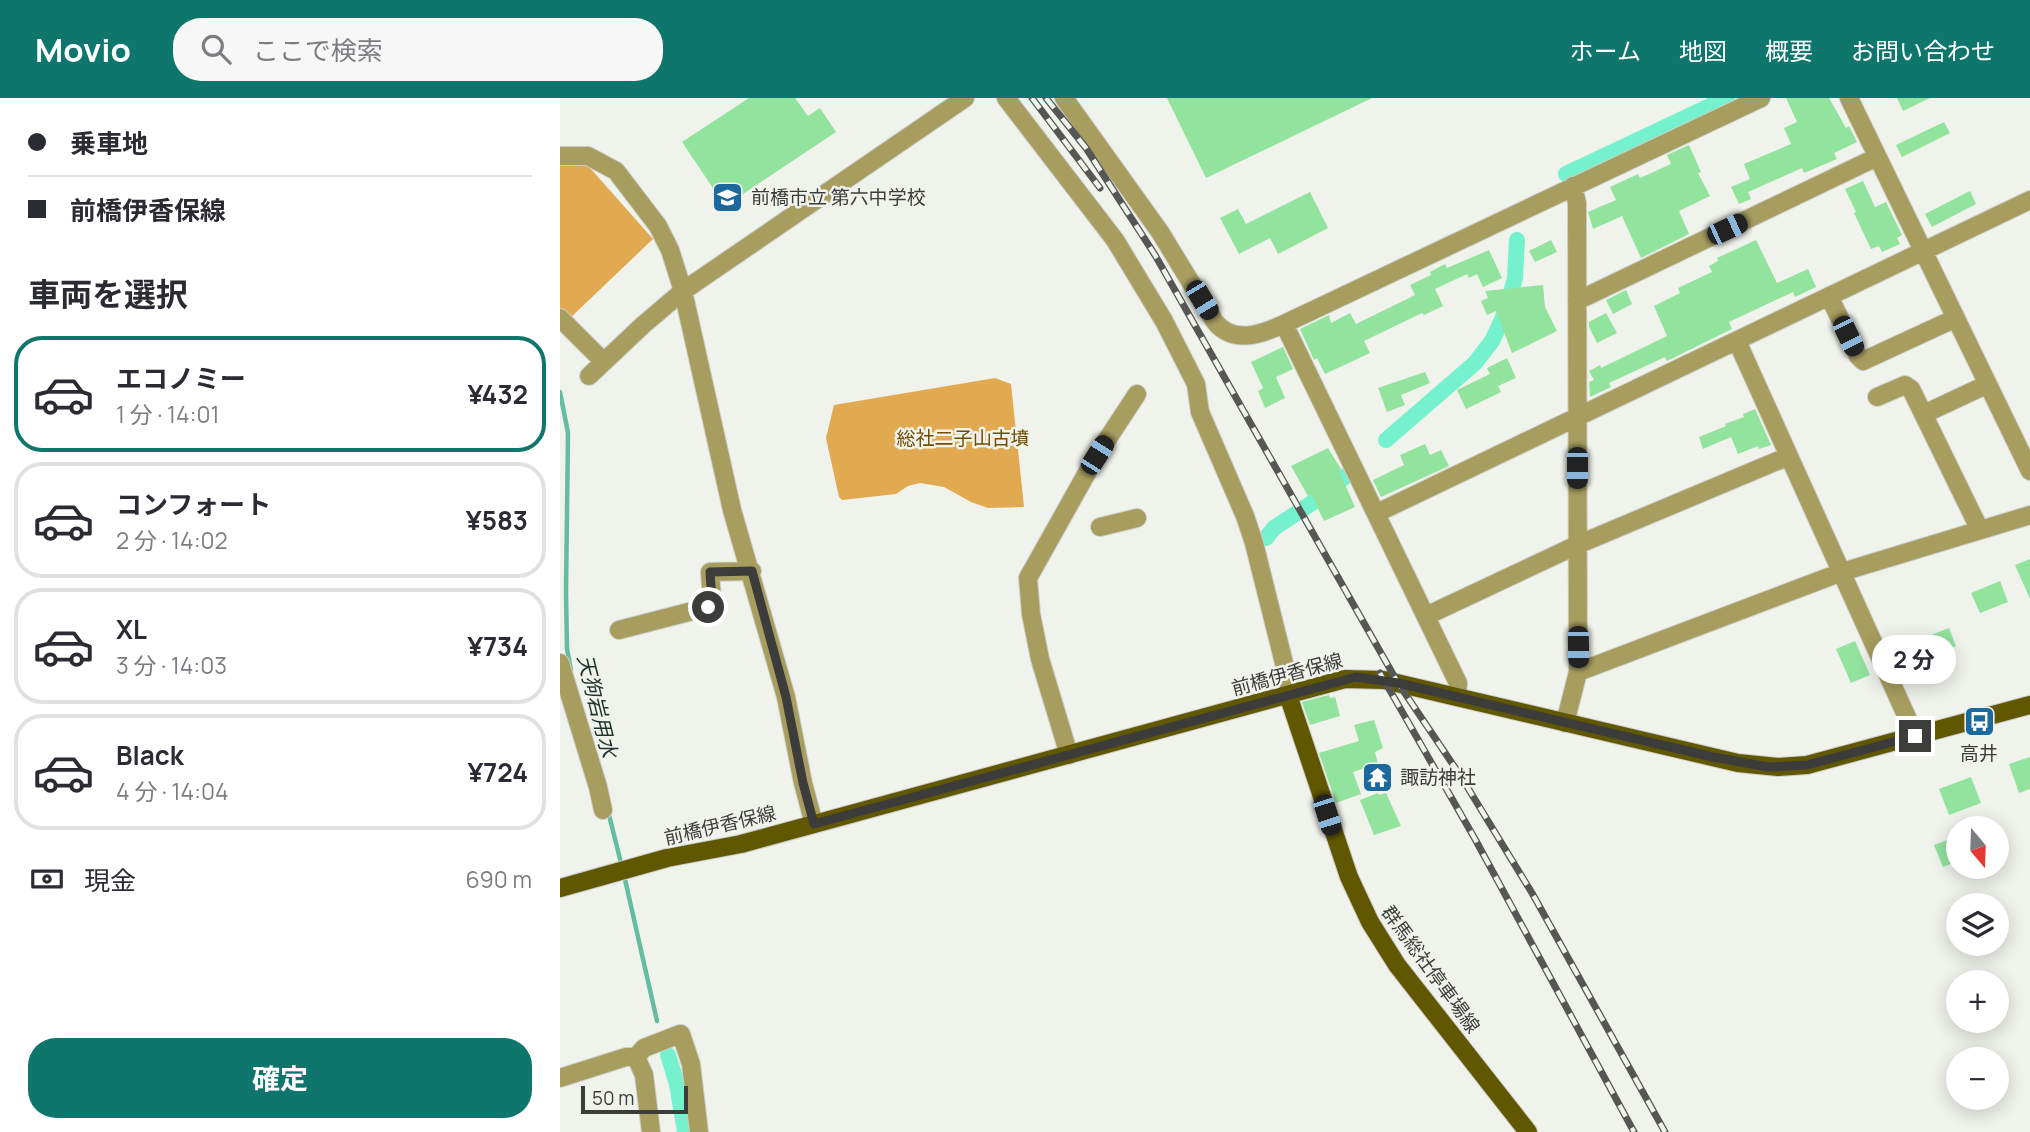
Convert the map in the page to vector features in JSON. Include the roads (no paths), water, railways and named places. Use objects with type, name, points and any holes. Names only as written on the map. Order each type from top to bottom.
[{"type":"main road","name":"前橋伊香保線","points":[[560,888],[632,867],[741,844],[1356,677],[1384,680],[1738,763],[1778,767],[1814,764],[2030,705]]},
{"type":"main road","name":"群馬総社停車場線","points":[[1288,695],[1345,865],[1370,922],[1393,959],[1528,1132]]},
{"type":"street","points":[[589,376],[683,291],[965,98]]},
{"type":"street","points":[[1006,98],[1115,240],[1157,309],[1196,384],[1200,412],[1254,543],[1289,683],[1288,695]]},
{"type":"street","points":[[1064,98],[1160,232],[1220,329],[1231,335],[1264,332],[1284,324],[1761,98]]},
{"type":"street","points":[[1849,98],[2030,471]]},
{"type":"street","points":[[560,156],[588,156],[616,171],[658,226],[670,250],[683,291],[732,510],[752,571],[786,697],[814,824]]},
{"type":"street","points":[[1577,301],[1877,157]]},
{"type":"street","points":[[1565,723],[1578,672],[1577,203],[1573,186]]},
{"type":"street","points":[[1377,513],[2030,200]]},
{"type":"street","points":[[1829,296],[1858,356],[1863,360],[1956,318]]},
{"type":"street","points":[[560,318],[604,362]]},
{"type":"street","points":[[1284,324],[1458,683],[1457,698]]},
{"type":"street","points":[[1737,341],[1915,736]]},
{"type":"street","points":[[1877,397],[1905,384],[1911,389],[1978,531]]},
{"type":"street","points":[[1924,414],[1988,384]]},
{"type":"street","points":[[1069,754],[1040,659],[1031,614],[1028,578],[1097,455],[1137,394]]},
{"type":"street","points":[[1426,616],[1577,545],[1789,456]]},
{"type":"street","points":[[1578,672],[1842,572],[2030,515]]},
{"type":"street","points":[[1100,527],[1137,518]]},
{"type":"street","points":[[619,631],[708,607],[712,600],[710,572],[752,571]]},
{"type":"street","points":[[560,663],[603,810]]},
{"type":"street","points":[[560,1078],[626,1057],[636,1057],[644,1048],[681,1034],[691,1064],[699,1132]]},
{"type":"street","points":[[636,1057],[644,1075],[651,1132]]},
{"type":"waterway","points":[[1566,174],[1727,98]]},
{"type":"waterway","points":[[1386,440],[1475,363],[1492,341],[1506,311],[1515,278],[1517,240]]},
{"type":"waterway","name":"天狗岩用水","points":[[560,392],[568,433],[566,592],[567,649],[571,670]]},
{"type":"waterway","points":[[1266,538],[1274,528],[1315,501],[1352,471]]},
{"type":"waterway","name":"天狗岩用水","points":[[608,811],[622,867]]},
{"type":"waterway","name":"天狗岩用水","points":[[624,875],[657,1021]]},
{"type":"waterway","points":[[668,1055],[677,1084],[685,1132]]},
{"type":"railway","points":[[1032,98],[1100,188]]},
{"type":"railway","points":[[1046,98],[1086,148],[1155,255],[1398,683],[1460,775],[1532,893],[1665,1132]]},
{"type":"railway","points":[[1380,673],[1475,839],[1634,1132]]},
{"type":"place","name":"前橋市立 第六中学校","points":[[728,197]]},
{"type":"place","name":"高井","points":[[1979,722]]},
{"type":"place","name":"諏訪神社","points":[[1377,777]]},
{"type":"park label","name":"総社二子山古墳","points":[[963,438]]}]
